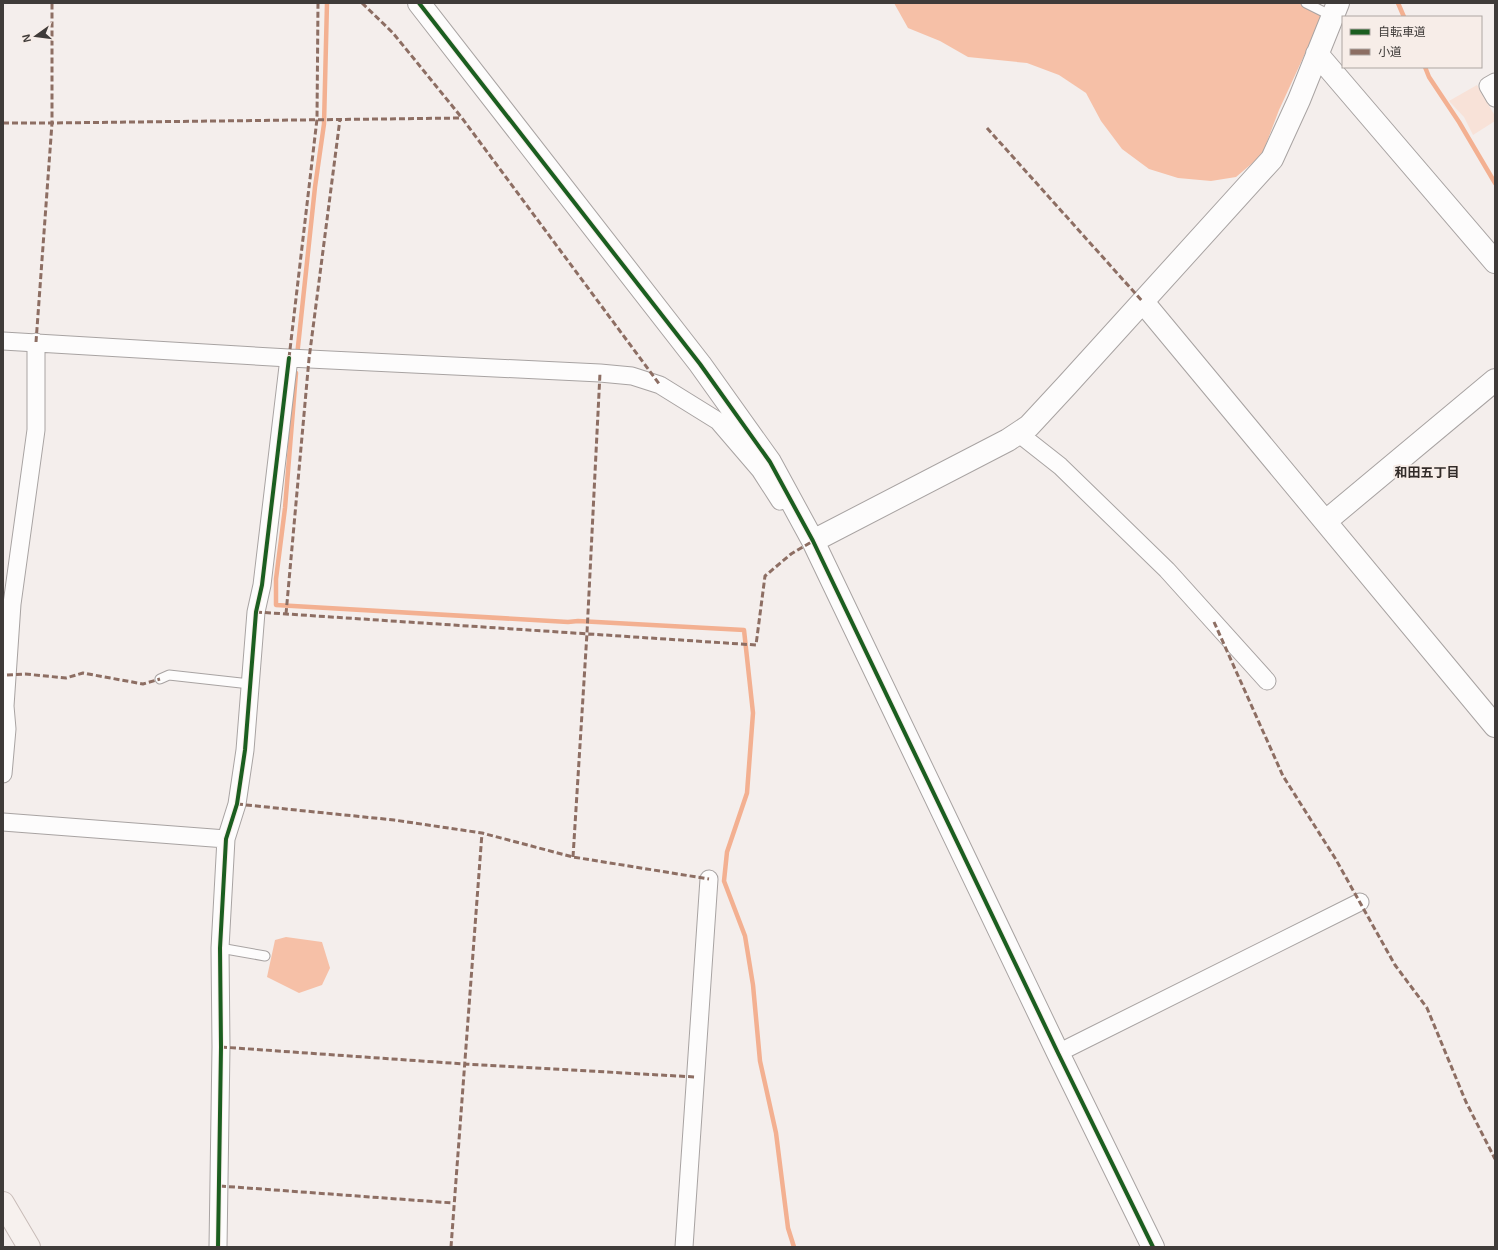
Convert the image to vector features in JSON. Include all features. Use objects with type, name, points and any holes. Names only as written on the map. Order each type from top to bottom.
[{"type":"main road","points":[[3,1203],[28,1247]]},
{"type":"street","points":[[419,3],[700,364],[770,462],[812,541],[1058,1054],[1153,1247]]},
{"type":"street","points":[[812,541],[1008,440],[1029,426],[1272,159],[1299,100],[1335,9]]},
{"type":"street","points":[[1317,54],[1495,262]]},
{"type":"street","points":[[1495,82],[1488,86],[1495,98]]},
{"type":"street","points":[[1143,302],[1495,726]]},
{"type":"street","points":[[3,341],[289,358],[600,373],[632,376],[660,385],[718,421],[760,470],[780,501],[789,498]]},
{"type":"street","points":[[3,774],[7,729],[4,712],[8,603],[36,430],[36,342]]},
{"type":"street","points":[[218,1247],[221,1062],[220,948],[226,839],[237,804],[245,750],[256,612],[262,585],[289,358]]},
{"type":"street","points":[[1326,521],[1495,380]]},
{"type":"street","points":[[1018,433],[1060,466],[1167,570],[1267,681]]},
{"type":"street","points":[[3,822],[226,839]]},
{"type":"street","points":[[684,1247],[709,879]]},
{"type":"street","points":[[1058,1054],[1360,902]]},
{"type":"lane","points":[[1306,3],[1335,9]]},
{"type":"lane","points":[[160,679],[170,675],[250,684]]},
{"type":"lane","points":[[220,948],[265,956]]},
{"type":"shaded area","points":[[894,3],[1321,3],[1320,21],[1279,110],[1262,155],[1236,177],[1211,181],[1178,178],[1149,169],[1122,149],[1101,121],[1086,93],[1059,75],[1027,63],[968,57],[940,41],[908,28]]},
{"type":"shaded area","points":[[1477,85],[1495,116],[1495,121],[1473,135],[1464,117],[1449,101]]},
{"type":"shaded area","points":[[286,937],[322,942],[330,968],[322,985],[299,993],[267,977],[275,940]]},
{"type":"waterway","points":[[297,356],[315,187],[324,124],[327,3]]},
{"type":"waterway","points":[[1398,3],[1404,16]]},
{"type":"waterway","points":[[1425,68],[1429,77],[1459,122],[1495,183]]},
{"type":"waterway","points":[[296,373],[285,508],[276,579],[276,605],[568,622],[578,621],[744,630],[753,713],[747,793],[727,852],[724,881],[745,936],[753,985],[760,1061],[776,1133],[788,1228],[794,1247]]},
{"type":"marked path","points":[[36,342],[52,123],[52,3]]},
{"type":"marked path","points":[[289,358],[317,119],[318,3]]},
{"type":"marked path","points":[[362,3],[393,33],[462,118],[660,385]]},
{"type":"marked path","points":[[3,123],[462,118]]},
{"type":"marked path","points":[[286,614],[309,359],[340,119]]},
{"type":"marked path","points":[[987,128],[1143,302]]},
{"type":"marked path","points":[[573,857],[587,633],[600,373]]},
{"type":"marked path","points":[[256,612],[756,645],[765,576],[791,554],[813,541]]},
{"type":"marked path","points":[[1214,622],[1283,776],[1335,858],[1395,965],[1427,1008],[1466,1102],[1495,1159]]},
{"type":"marked path","points":[[7,675],[25,674],[66,678],[83,673],[143,684],[160,679]]},
{"type":"marked path","points":[[237,804],[394,820],[482,833],[573,857],[709,879]]},
{"type":"marked path","points":[[451,1247],[482,833]]},
{"type":"marked path","points":[[221,1047],[465,1064],[695,1077]]},
{"type":"marked path","points":[[220,1186],[453,1203]]},
{"type":"cycle path","points":[[419,3],[700,364],[770,462],[813,541],[1058,1053],[1153,1247]]},
{"type":"cycle path","points":[[218,1247],[221,1047],[220,948],[226,839],[237,804],[245,750],[256,612],[262,585],[289,358]]},
{"type":"district","name":"和田五丁目","points":[[1427,472]]}]
